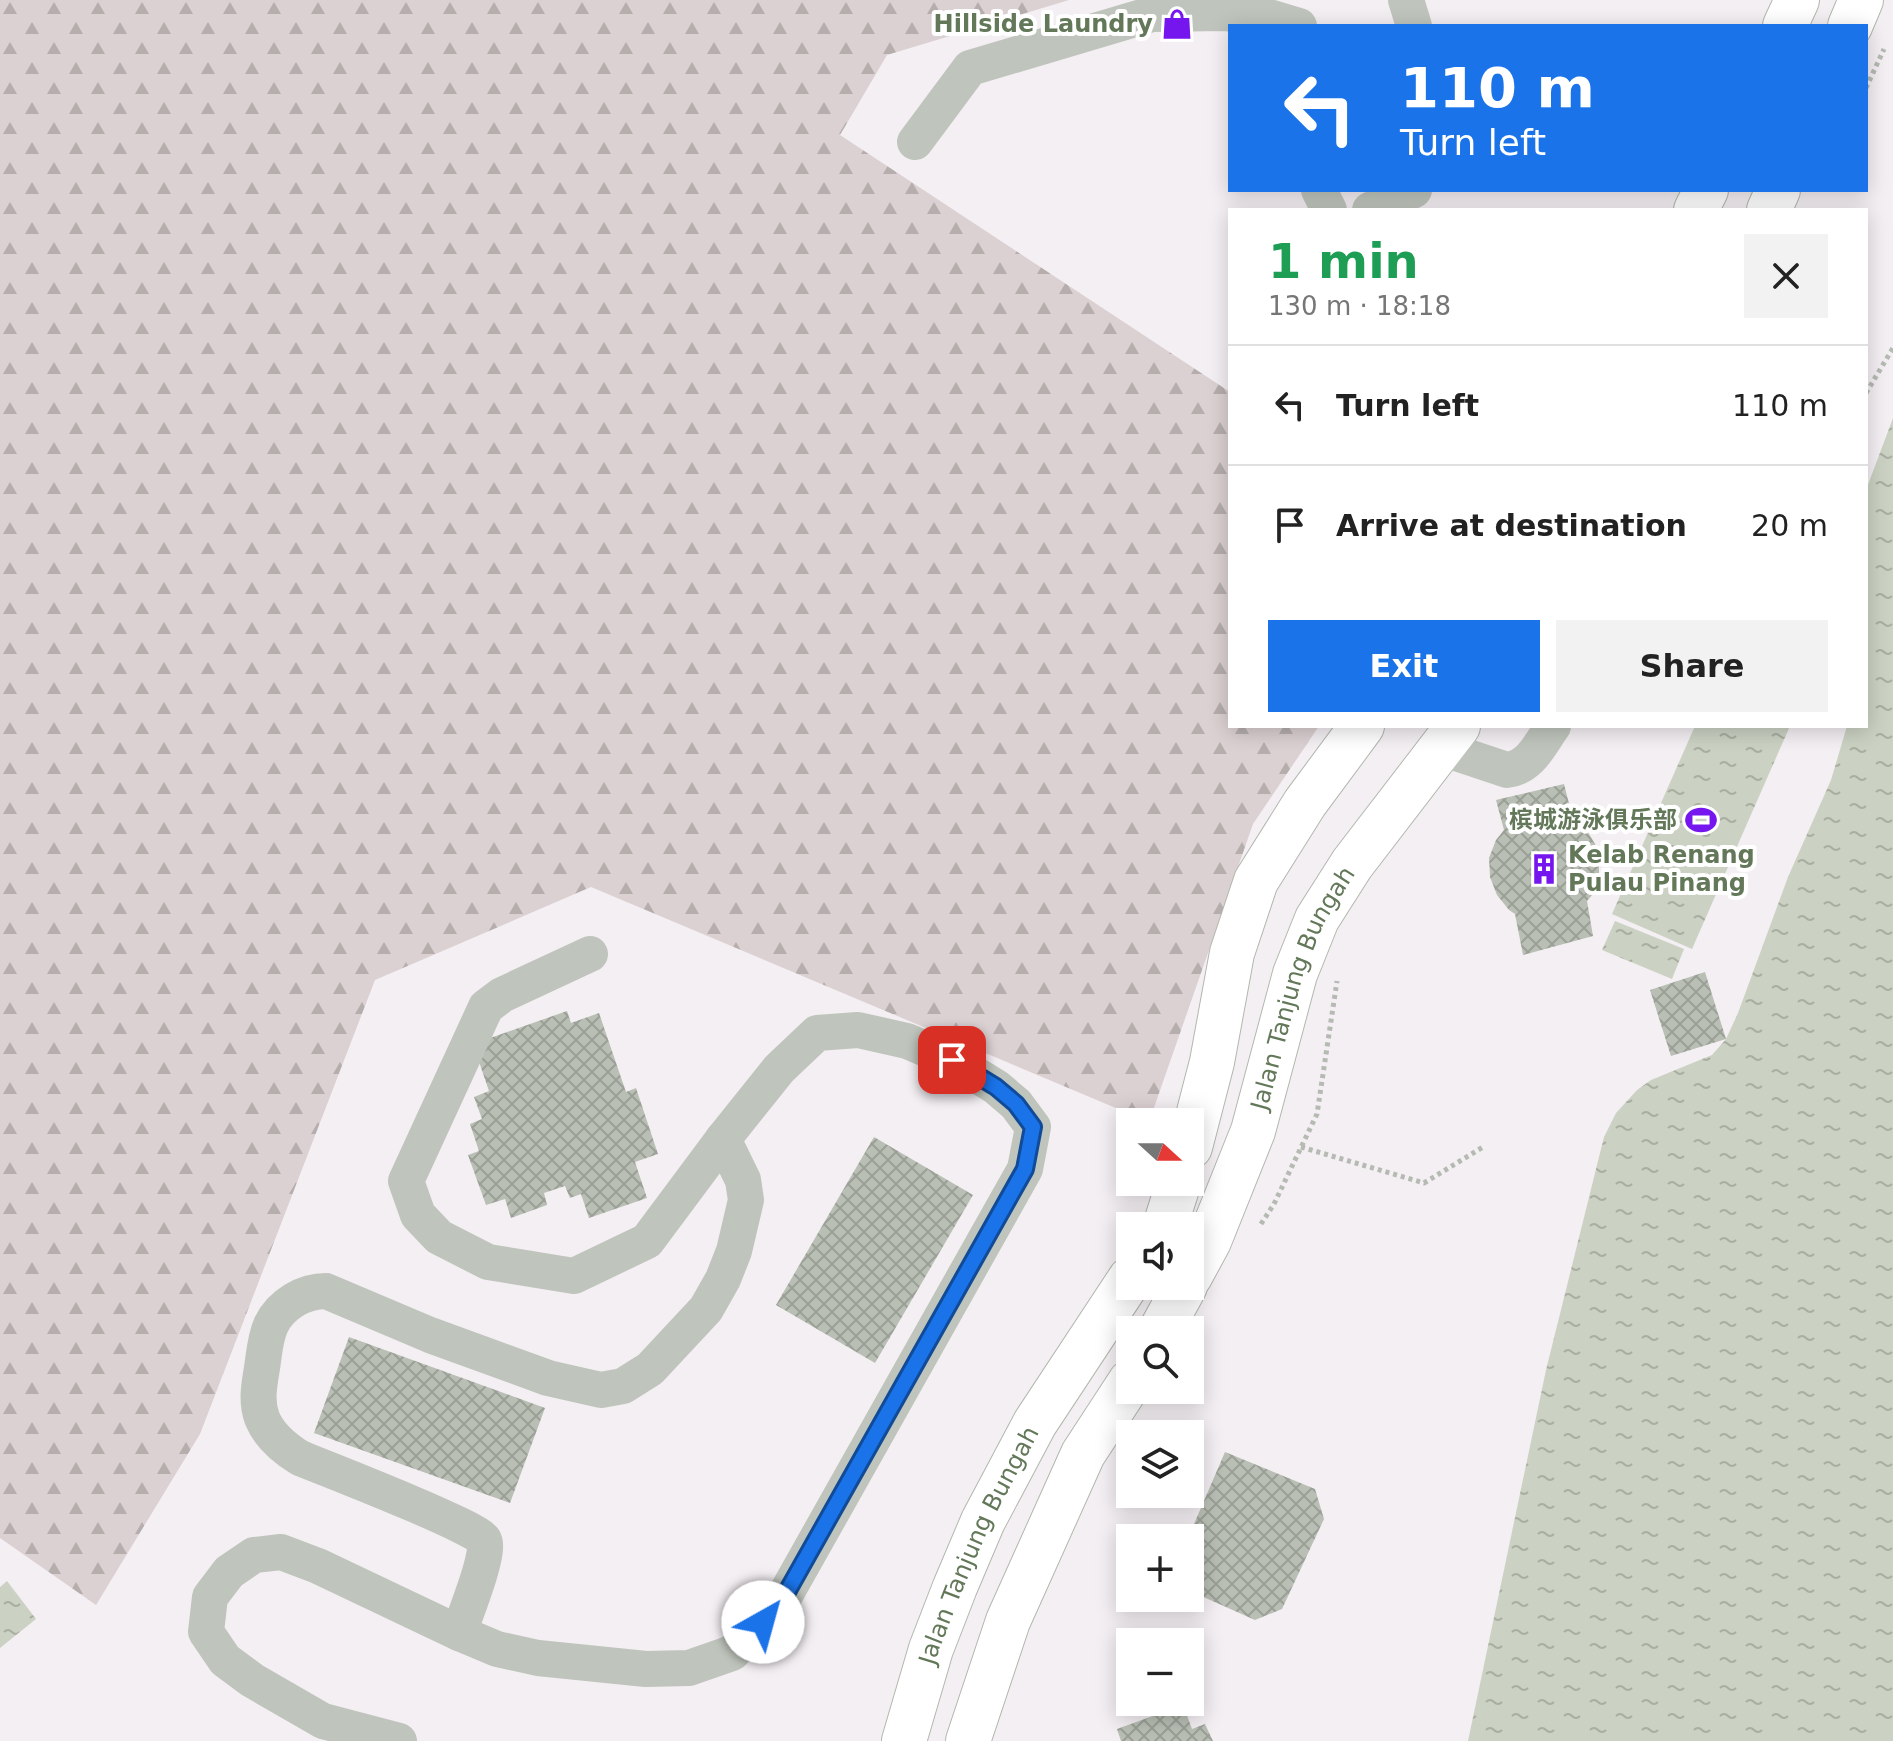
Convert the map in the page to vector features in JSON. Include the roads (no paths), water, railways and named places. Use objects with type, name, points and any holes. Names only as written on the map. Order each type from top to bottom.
[{"type":"main road","points":[[1786,24],[1797,0]]},
{"type":"main road","points":[[1861,0],[1866,24]]},
{"type":"main road","points":[[1200,1108],[1232,953],[1256,881],[1305,803],[1361,728]]},
{"type":"main road","name":"Jalan Tanjung Bungah","points":[[1204,1250],[1253,1131],[1295,974],[1317,919],[1352,864],[1449,737]]},
{"type":"main road","name":"Jalan Tanjung Bungah","points":[[904,1741],[931,1649],[983,1521],[1035,1423],[1116,1300]]},
{"type":"main road","points":[[968,1741],[1008,1621],[1083,1454],[1116,1403]]},
{"type":"street","points":[[915,142],[970,68],[1152,14],[1239,14],[1269,17],[1292,24]]},
{"type":"street","points":[[1374,208],[1410,192]]},
{"type":"street","points":[[1449,737],[1507,770],[1526,764],[1552,728]]},
{"type":"street","points":[[399,1741],[323,1721],[252,1680],[225,1660],[206,1632],[210,1597],[229,1572],[254,1555],[281,1552],[497,1649],[538,1658],[646,1669],[689,1668],[732,1653],[779,1606],[1025,1169],[1033,1127],[1016,1104],[996,1087],[952,1060],[907,1041],[858,1030],[817,1033],[779,1069],[647,1241],[574,1276],[488,1262],[439,1237],[418,1215],[406,1181],[486,1007],[502,995],[590,954]]},
{"type":"street","points":[[459,1633],[485,1558],[486,1543],[482,1537],[454,1522],[300,1458],[283,1448],[262,1418],[257,1398],[271,1324],[298,1296],[326,1291],[430,1335],[548,1378],[601,1390],[623,1386],[650,1369],[706,1309],[723,1279],[734,1251],[746,1200],[743,1180],[723,1139]]},
{"type":"water","points":[[1893,418],[1893,1741],[1468,1741],[1546,1370],[1604,1137],[1616,1113],[1637,1090],[1651,1080],[1712,1055],[1726,1039],[1788,877],[1831,780],[1846,728],[1868,728],[1868,485]]},
{"type":"water","name":"槟城游泳俱乐部","points":[[1694,728],[1789,728],[1692,949],[1612,914]]},
{"type":"water","points":[[1615,921],[1684,949],[1672,979],[1602,950]]},
{"type":"water","points":[[7,1581],[36,1619],[0,1648],[0,1587]]},
{"type":"place","name":"Hillside Laundry","points":[[1177,24]]},
{"type":"place","name":"槟城游泳俱乐部","points":[[1701,820]]},
{"type":"place","name":"Kelab Renang Pulau Pinang","points":[[1544,869]]}]
